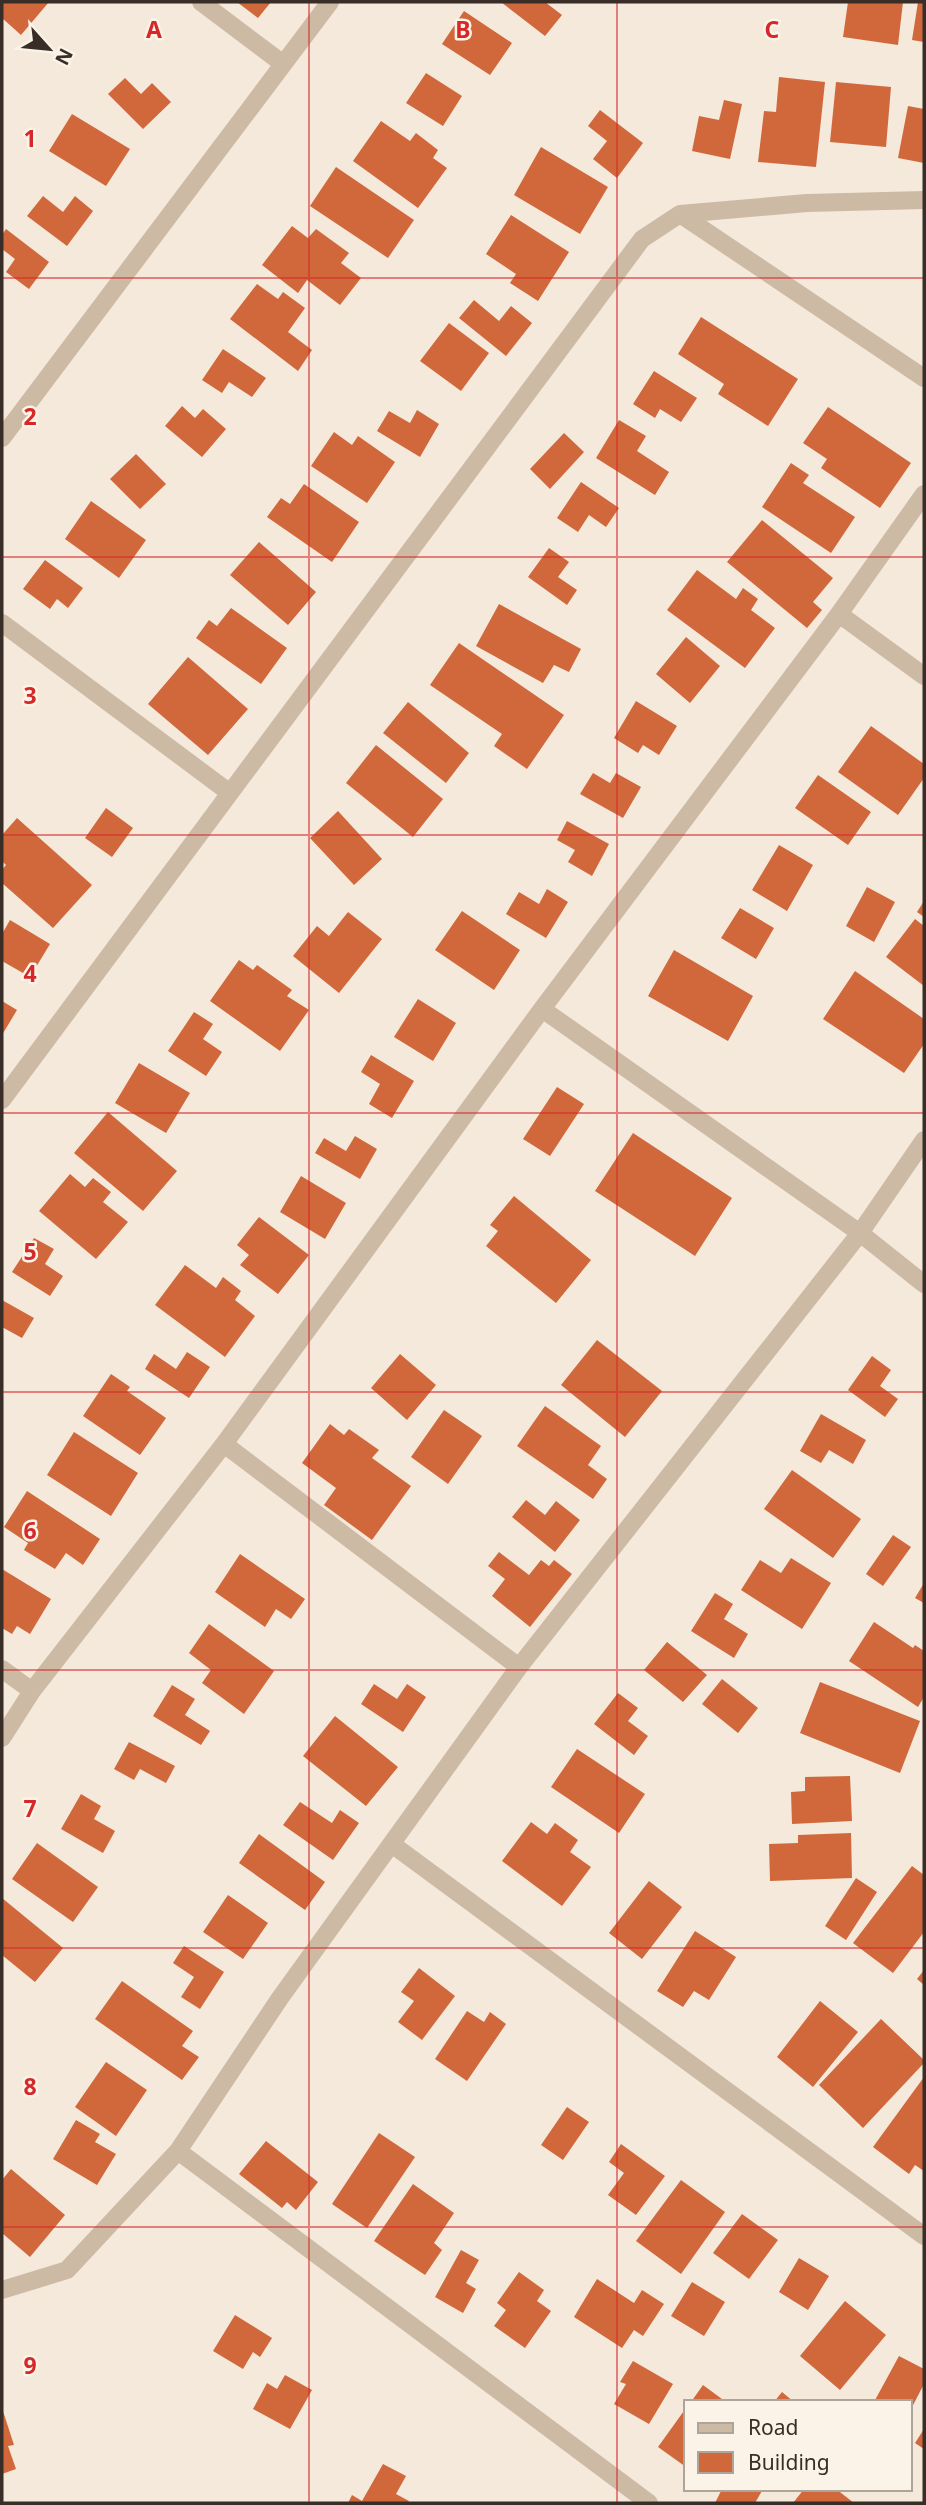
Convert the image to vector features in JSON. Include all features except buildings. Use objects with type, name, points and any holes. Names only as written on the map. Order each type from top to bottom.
[{"type":"street","points":[[201,2],[282,63]]},
{"type":"street","points":[[2,438],[330,2]]},
{"type":"street","points":[[2,1100],[642,239],[680,214],[807,203],[924,200]]},
{"type":"street","points":[[680,214],[924,378]]},
{"type":"street","points":[[2,1738],[32,1690],[224,1444],[542,1009],[839,614],[924,494]]},
{"type":"street","points":[[839,614],[924,676]]},
{"type":"street","points":[[2,623],[230,793]]},
{"type":"street","points":[[542,1009],[860,1233],[924,1284]]},
{"type":"street","points":[[2,2290],[67,2270],[178,2151],[280,1998],[519,1667],[860,1233],[924,1140]]},
{"type":"street","points":[[224,1444],[519,1667]]},
{"type":"street","points":[[2,1669],[32,1690]]},
{"type":"street","points":[[393,1845],[924,2236]]},
{"type":"street","points":[[178,2151],[649,2503]]}]
